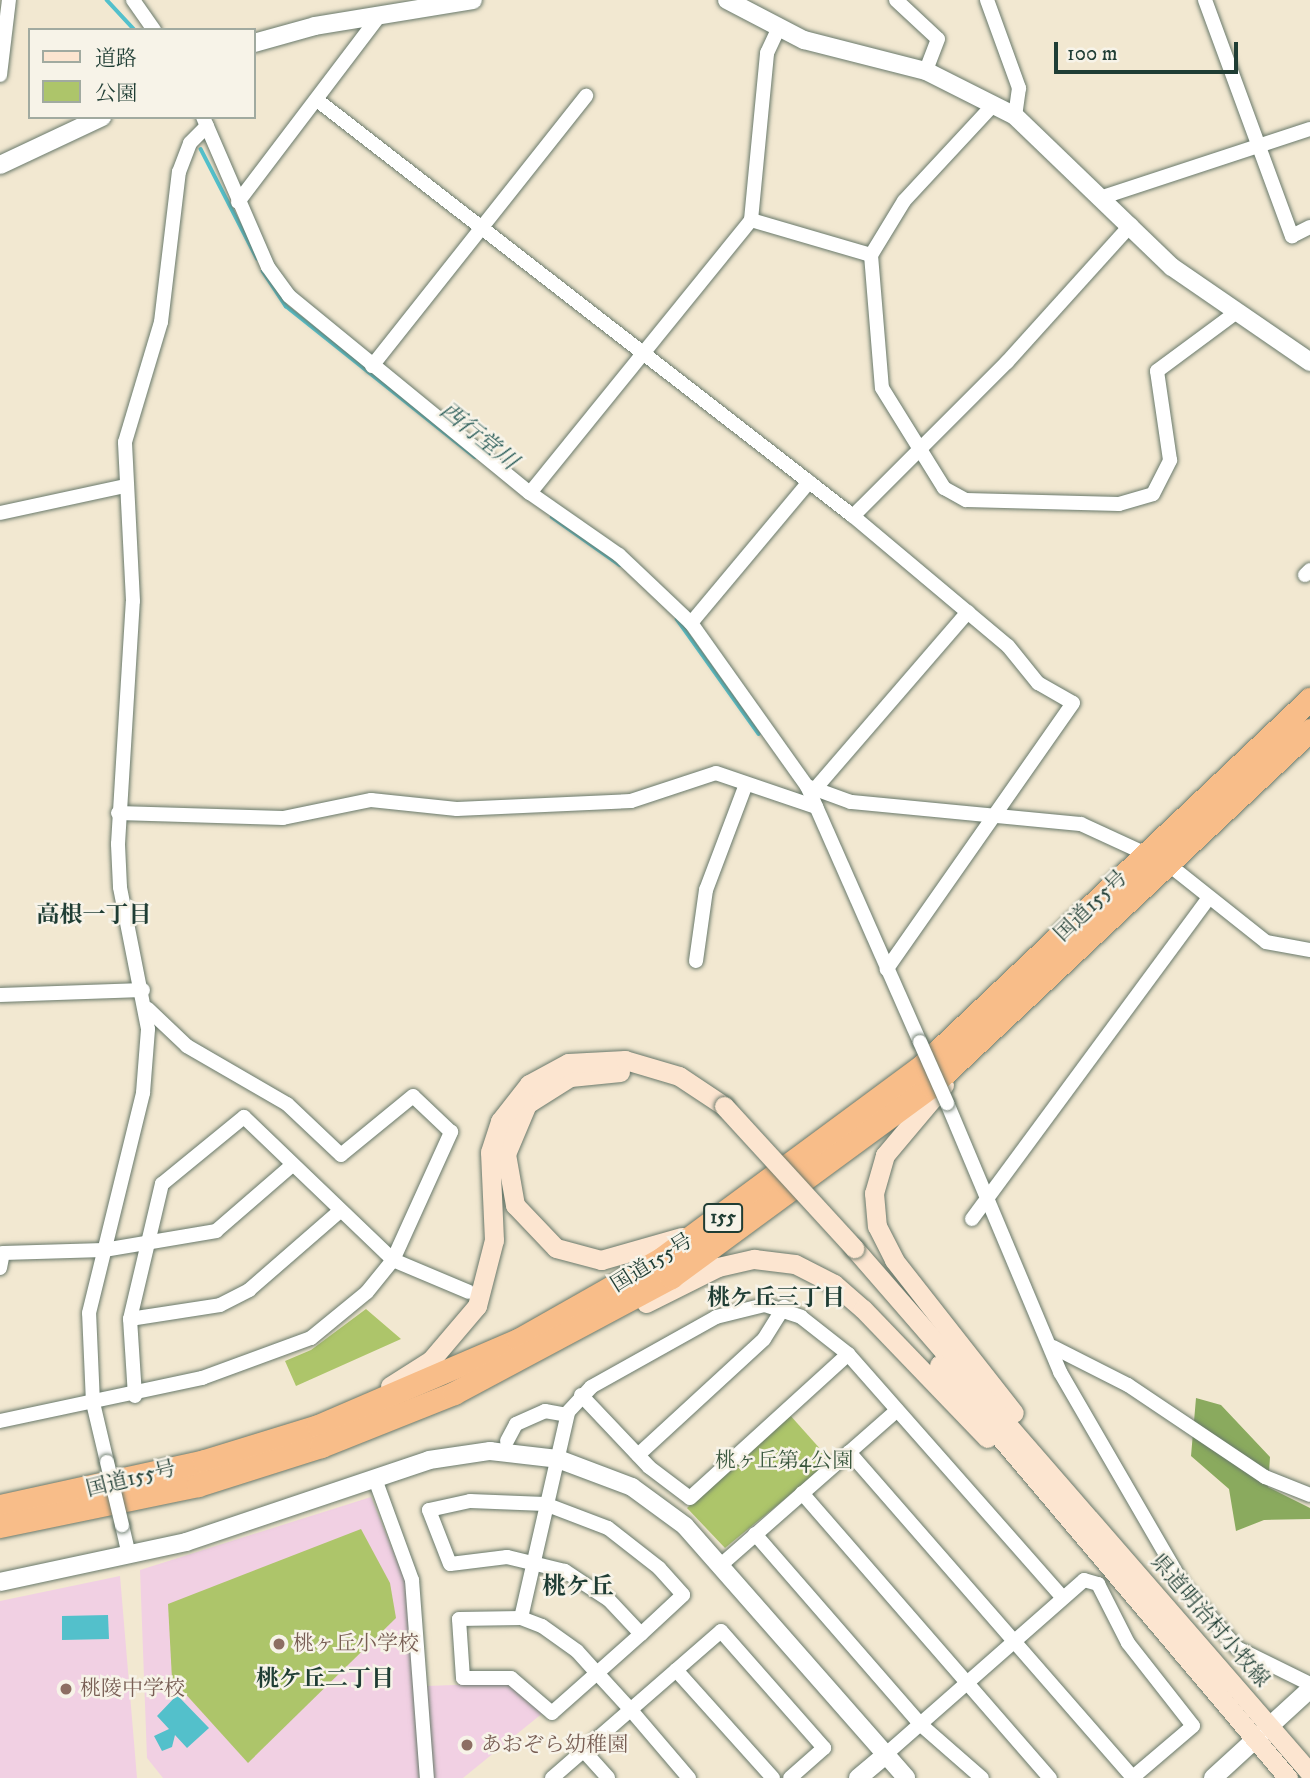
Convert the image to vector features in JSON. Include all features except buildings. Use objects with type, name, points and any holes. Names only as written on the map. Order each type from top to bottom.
[{"type":"highway","name":"国道155号","points":[[0,1506],[204,1461],[318,1426],[442,1377],[590,1301],[731,1212],[923,1065],[1310,699]]},
{"type":"highway","name":"国道155号","points":[[0,1526],[198,1485],[321,1446],[454,1393],[585,1326],[723,1244],[873,1134],[1042,983],[1310,730]]},
{"type":"main road","points":[[1042,983],[902,1128],[876,1177],[874,1210],[894,1260],[1069,1504]]},
{"type":"main road","points":[[204,1461],[398,1382],[458,1334],[489,1275],[494,1136],[509,1107],[541,1075],[581,1060],[625,1060],[679,1076],[719,1109],[849,1252],[1069,1504]]},
{"type":"main road","points":[[719,1109],[660,1080],[622,1072],[581,1074],[527,1104],[510,1135],[506,1173],[516,1205],[539,1237],[601,1260],[636,1255],[731,1212]]},
{"type":"main road","points":[[585,1326],[625,1314],[718,1267],[754,1259],[795,1264],[835,1284],[1069,1504]]},
{"type":"main road","name":"県道明治村小牧線","points":[[1069,1504],[1310,1773]]},
{"type":"main road","name":"県道明治村小牧線","points":[[1069,1504],[1255,1741],[1288,1778]]},
{"type":"street","points":[[0,75],[9,0]]},
{"type":"street","points":[[133,0],[153,28]]},
{"type":"street","points":[[256,43],[380,15],[472,0]]},
{"type":"street","points":[[727,0],[778,29],[926,71],[1015,116],[1130,225],[1234,314],[1310,362]]},
{"type":"street","points":[[896,0],[938,38],[926,71]]},
{"type":"street","points":[[987,0],[1019,88],[1015,116]]},
{"type":"street","points":[[1205,0],[1292,236],[1310,227]]},
{"type":"street","points":[[238,202],[380,15]]},
{"type":"street","points":[[530,494],[751,220],[767,53],[778,29]]},
{"type":"street","points":[[372,366],[586,96]]},
{"type":"street","points":[[317,100],[853,516],[968,612],[1038,683],[1073,703],[887,969]]},
{"type":"street","points":[[994,104],[904,201],[871,255],[882,388],[944,488],[966,500],[1119,504],[1153,494],[1170,460],[1157,371],[1234,314]]},
{"type":"street","points":[[0,166],[98,119]]},
{"type":"street","points":[[1103,197],[1310,129]]},
{"type":"street","points":[[200,130],[289,296],[530,494],[619,555],[691,623],[811,787],[816,807],[1053,1347],[1060,1372],[1210,1623],[1237,1648],[1310,1686],[1270,1727],[1213,1778]]},
{"type":"street","points":[[129,1555],[93,1403],[89,1313],[143,1093],[148,1009],[120,887],[118,813],[133,601],[125,486],[125,442],[161,322],[172,207],[200,130]]},
{"type":"street","points":[[751,220],[871,255]]},
{"type":"street","points":[[853,516],[920,449],[1130,225]]},
{"type":"street","points":[[691,623],[808,482]]},
{"type":"street","points":[[0,512],[125,486]]},
{"type":"street","points":[[811,787],[968,612]]},
{"type":"street","points":[[118,813],[283,818],[371,800],[457,809],[631,801],[716,774],[745,787],[816,807]]},
{"type":"street","points":[[696,961],[706,890],[745,787]]},
{"type":"street","points":[[811,787],[862,804],[995,814],[1081,824],[1168,864],[1207,900],[1266,942],[1310,950]]},
{"type":"street","points":[[972,1219],[1207,900]]},
{"type":"street","points":[[0,995],[143,990]]},
{"type":"street","points":[[0,1421],[135,1396],[250,1364],[311,1338],[367,1293],[393,1260],[450,1132],[413,1096],[341,1155],[287,1104],[187,1046],[148,1009]]},
{"type":"street","points":[[135,1396],[130,1320],[145,1244],[162,1184],[244,1117],[291,1166],[393,1260],[469,1292]]},
{"type":"street","points":[[0,1268],[3,1253],[104,1250],[216,1231],[291,1166]]},
{"type":"street","points":[[130,1320],[220,1305],[249,1290],[340,1211]]},
{"type":"street","points":[[521,1618],[567,1415],[581,1395],[716,1317],[740,1307],[783,1307],[848,1354],[1063,1598]]},
{"type":"street","points":[[638,1455],[764,1339],[783,1307]]},
{"type":"street","points":[[1053,1347],[1128,1385],[1265,1477],[1310,1495]]},
{"type":"street","points":[[581,1395],[638,1455],[690,1498],[848,1354]]},
{"type":"street","points":[[722,1564],[897,1410]]},
{"type":"street","points":[[507,1441],[516,1423],[545,1411],[567,1415]]},
{"type":"street","points":[[0,1581],[129,1555],[282,1513],[375,1479],[472,1452],[558,1459],[611,1477],[653,1500],[722,1564],[906,1778]]},
{"type":"street","points":[[849,1452],[1014,1642],[1132,1778],[1193,1726],[1129,1643],[1098,1584],[1084,1580],[1014,1642],[858,1778]]},
{"type":"street","points":[[375,1479],[412,1580],[427,1778]]},
{"type":"street","points":[[802,1493],[1050,1778]]},
{"type":"street","points":[[640,1634],[594,1588],[533,1561],[450,1564],[429,1510],[470,1501],[545,1504],[630,1542],[683,1595],[640,1634],[597,1673],[552,1713],[511,1678],[463,1678],[459,1619],[521,1618],[561,1636],[597,1673],[630,1709],[689,1778]]},
{"type":"street","points":[[755,1534],[920,1724],[982,1778]]},
{"type":"street","points":[[552,1778],[721,1630],[824,1748],[790,1778]]},
{"type":"street","points":[[676,1670],[773,1778]]},
{"type":"street","points":[[584,1751],[608,1778]]},
{"type":"shaded area","name":"桃ヶ丘小学校","points":[[371,1497],[406,1583],[421,1778],[163,1778],[147,1758],[140,1570]]},
{"type":"shaded area","name":"桃陵中学校","points":[[120,1576],[137,1778],[0,1778],[0,1601]]},
{"type":"shaded area","name":"あおぞら幼稚園","points":[[507,1683],[544,1712],[463,1778],[433,1778],[427,1686]]},
{"type":"green space","points":[[366,1309],[401,1339],[296,1386],[285,1361],[311,1350]]},
{"type":"green space","points":[[1196,1398],[1221,1405],[1270,1457],[1268,1487],[1310,1508],[1310,1519],[1264,1520],[1236,1531],[1229,1489],[1191,1456]]},
{"type":"green space","name":"桃ヶ丘第4公園","points":[[789,1414],[831,1461],[725,1548],[687,1508]]},
{"type":"green space","points":[[361,1529],[390,1583],[396,1618],[248,1763],[172,1679],[168,1604]]},
{"type":"water","points":[[108,1615],[109,1639],[62,1640],[62,1616]]},
{"type":"water","points":[[177,1695],[209,1728],[187,1748],[175,1735],[172,1747],[162,1751],[154,1736],[169,1729],[157,1716]]},
{"type":"waterway","name":"西行堂川","points":[[107,0],[133,28]]},
{"type":"waterway","name":"西行堂川","points":[[201,149],[257,258]]},
{"type":"waterway","name":"西行堂川","points":[[263,271],[286,306],[475,457]]},
{"type":"waterway","name":"西行堂川","points":[[552,517],[620,565]]},
{"type":"waterway","name":"西行堂川","points":[[677,619],[759,734]]},
{"type":"place","name":"桃ヶ丘小学校","points":[[279,1644]]},
{"type":"place","name":"桃陵中学校","points":[[66,1689]]},
{"type":"place","name":"あおぞら幼稚園","points":[[467,1745]]},
{"type":"district","name":"高根一丁目","points":[[94,916]]},
{"type":"district","name":"桃ケ丘三丁目","points":[[776,1299]]},
{"type":"district","name":"桃ケ丘","points":[[578,1588]]},
{"type":"district","name":"桃ケ丘二丁目","points":[[325,1680]]}]
